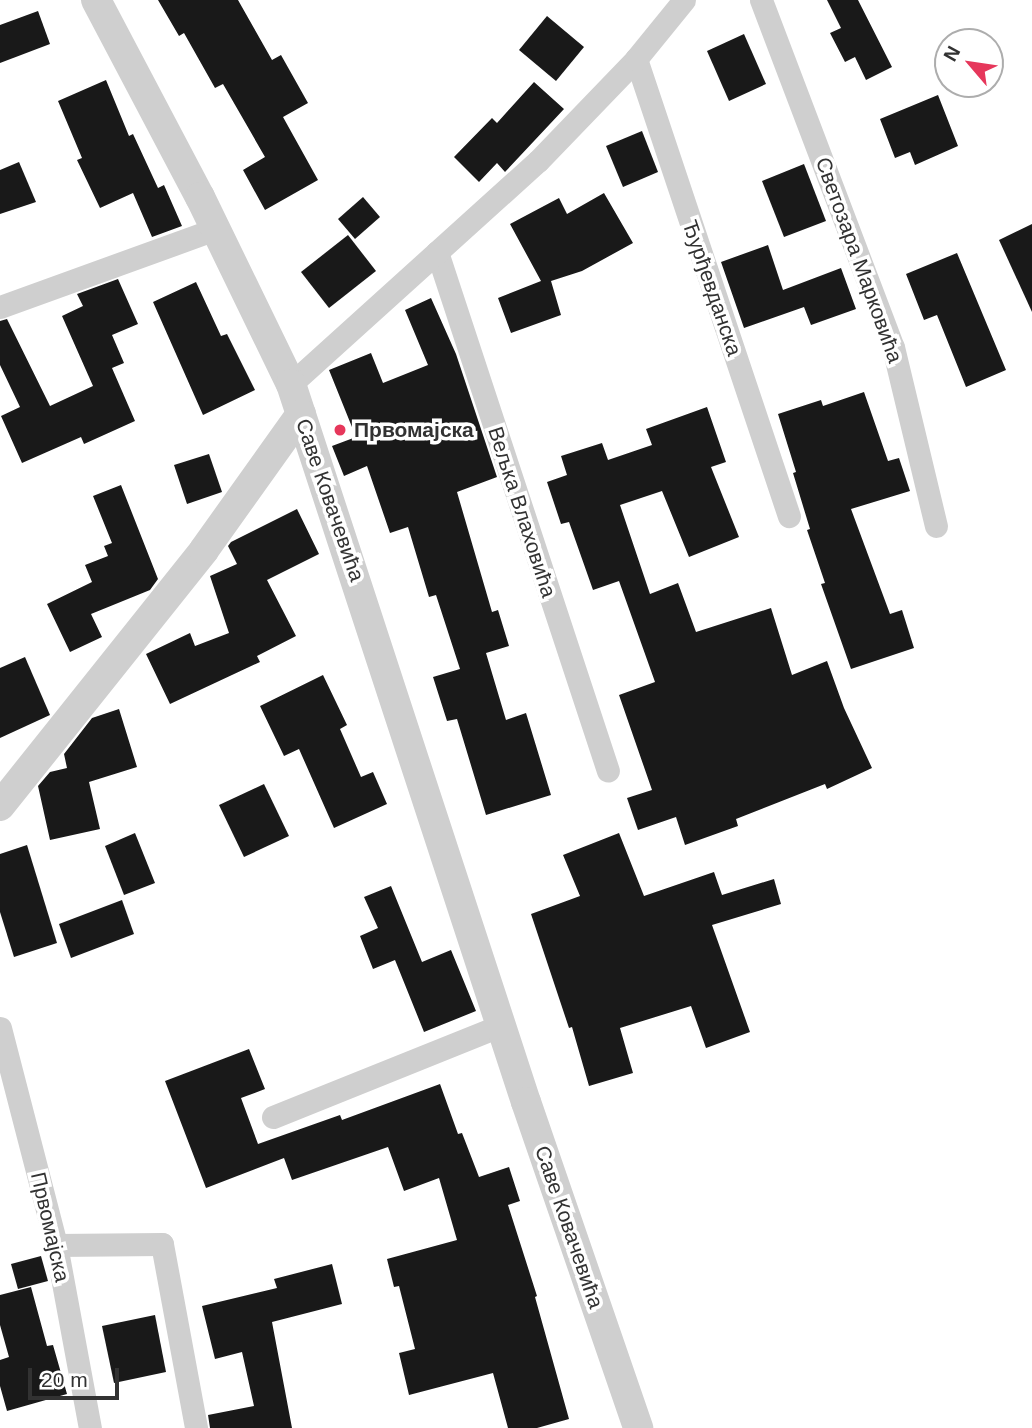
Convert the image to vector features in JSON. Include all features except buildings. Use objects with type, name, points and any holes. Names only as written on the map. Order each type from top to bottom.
[{"type":"street","name":"Саве Ковачевића","points":[[96,0],[215,229],[291,384],[526,1102],[638,1428]]},
{"type":"street","points":[[291,384],[538,162],[636,59],[684,0]]},
{"type":"street","name":"Светозара Марковића","points":[[761,0],[893,347],[936,526]]},
{"type":"street","name":"Ђурђевданска","points":[[636,59],[789,516]]},
{"type":"street","points":[[0,307],[215,229]]},
{"type":"street","name":"Вељка Влаховића","points":[[437,252],[608,771]]},
{"type":"street","points":[[0,806],[204,550],[301,414]]},
{"type":"street","points":[[273,1117],[502,1025]]},
{"type":"street","name":"Првомајска","points":[[0,1028],[56,1245],[90,1428]]},
{"type":"street","points":[[56,1245],[162,1244],[196,1428]]},
{"type":"place","name":"Првомајска","points":[[340,430]]}]
